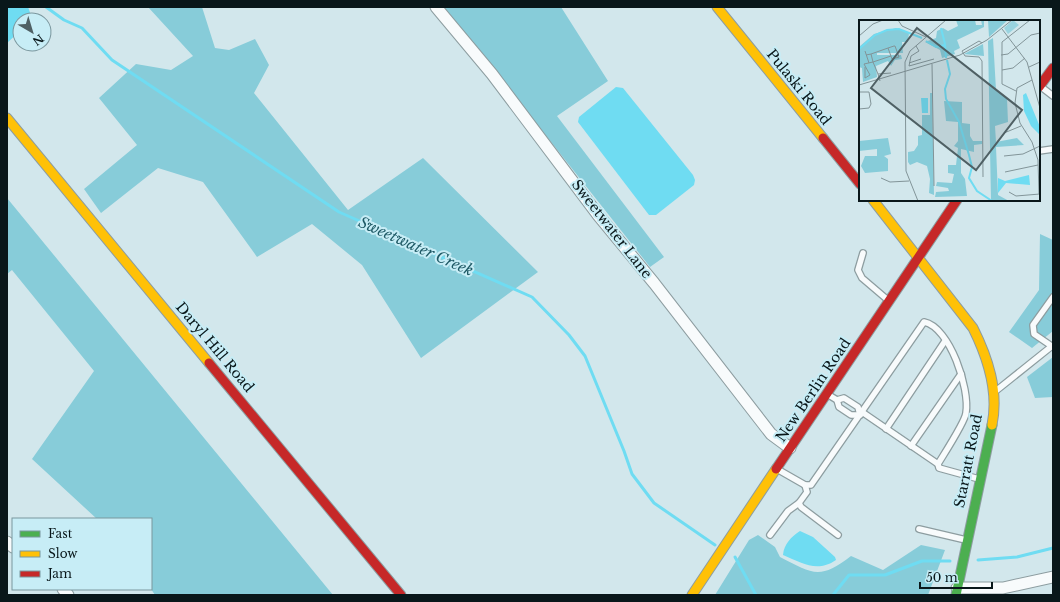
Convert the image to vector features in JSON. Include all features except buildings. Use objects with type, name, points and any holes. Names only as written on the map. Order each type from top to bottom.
[{"type":"street","name":"Sweetwater Lane","points":[[436,7],[492,74],[598,215],[654,283],[771,434],[790,448]]},
{"type":"street","name":"Pulaski Road","points":[[717,7],[859,183]]},
{"type":"street","points":[[1040,85],[1053,68]]},
{"type":"street","name":"Daryl Hill Road","points":[[7,118],[401,595]]},
{"type":"street","points":[[874,201],[919,257]]},
{"type":"street","name":"New Berlin Road","points":[[692,595],[955,201]]},
{"type":"street","name":"Starratt Road","points":[[919,257],[973,328],[984,349],[989,364],[993,393],[993,420],[956,591]]},
{"type":"street","points":[[956,591],[1003,588],[1053,577]]},
{"type":"lane","points":[[1040,87],[1053,96]]},
{"type":"lane","points":[[1040,151],[1053,149]]},
{"type":"lane","points":[[863,253],[858,270],[862,278],[889,302]]},
{"type":"lane","points":[[993,393],[1052,347],[1034,334],[1033,325],[1053,297]]},
{"type":"lane","points":[[776,468],[805,485],[811,485],[924,322],[934,326],[945,340],[954,355],[967,393],[966,414],[938,464]]},
{"type":"lane","points":[[886,429],[945,340]]},
{"type":"lane","points":[[911,446],[961,374]]},
{"type":"lane","points":[[827,394],[837,400],[839,407],[851,415],[861,413]]},
{"type":"lane","points":[[837,400],[844,398],[858,407],[861,413],[938,464],[939,468],[980,479]]},
{"type":"lane","points":[[770,535],[788,511],[799,503],[806,492],[805,485]]},
{"type":"lane","points":[[799,503],[801,507],[838,535]]},
{"type":"lane","points":[[919,529],[966,540]]},
{"type":"shaded area","points":[[7,7],[28,7],[30,12],[12,12],[12,38],[7,43]]},
{"type":"shaded area","points":[[148,7],[202,7],[215,48],[229,50],[255,39],[269,65],[254,93],[348,210],[423,158],[538,272],[421,358],[362,265],[312,224],[257,257],[203,182],[158,168],[101,213],[84,189],[137,145],[99,98],[136,64],[171,70],[193,56]]},
{"type":"shaded area","points":[[444,7],[561,7],[608,81],[557,116],[664,257],[650,267]]},
{"type":"shaded area","points":[[616,87],[623,88],[693,175],[695,180],[694,185],[656,215],[649,215],[578,122],[579,117]]},
{"type":"shaded area","points":[[7,198],[333,595],[155,595],[152,590],[152,518],[96,518],[32,459],[94,371],[12,270],[7,274]]},
{"type":"shaded area","points":[[1040,234],[1053,240],[1053,331],[1032,348],[1009,332],[1039,290]]},
{"type":"shaded area","points":[[1053,357],[1053,397],[1035,398],[1027,377]]},
{"type":"shaded area","points":[[800,531],[813,537],[835,557],[836,560],[829,564],[816,566],[803,564],[783,555],[788,541]]},
{"type":"shaded area","points":[[758,535],[775,547],[780,557],[800,567],[816,572],[823,572],[831,569],[851,556],[883,570],[921,545],[945,550],[928,595],[715,595],[749,540]]},
{"type":"waterway","name":"Sweetwater Creek","points":[[46,7],[64,20],[82,28],[112,60],[339,212],[532,297],[569,335],[585,356],[632,474],[654,503],[715,545]]},
{"type":"waterway","name":"Sweetwater Creek","points":[[978,560],[1017,557],[1053,548]]},
{"type":"waterway","name":"Sweetwater Creek","points":[[735,557],[756,595]]},
{"type":"waterway","name":"Sweetwater Creek","points":[[833,595],[849,575],[885,575],[922,561],[950,561]]},
{"type":"traffic: fast","points":[[956,595],[992,425]]},
{"type":"traffic: slow","points":[[717,7],[823,138]]},
{"type":"traffic: slow","points":[[7,118],[209,363]]},
{"type":"traffic: slow","points":[[874,201],[973,328],[991,375],[994,400],[992,425]]},
{"type":"traffic: slow","points":[[692,595],[776,469]]},
{"type":"traffic: jam","points":[[1040,86],[1053,68]]},
{"type":"traffic: jam","points":[[823,138],[859,183]]},
{"type":"traffic: jam","points":[[776,469],[956,201]]},
{"type":"traffic: jam","points":[[209,363],[401,595]]}]
